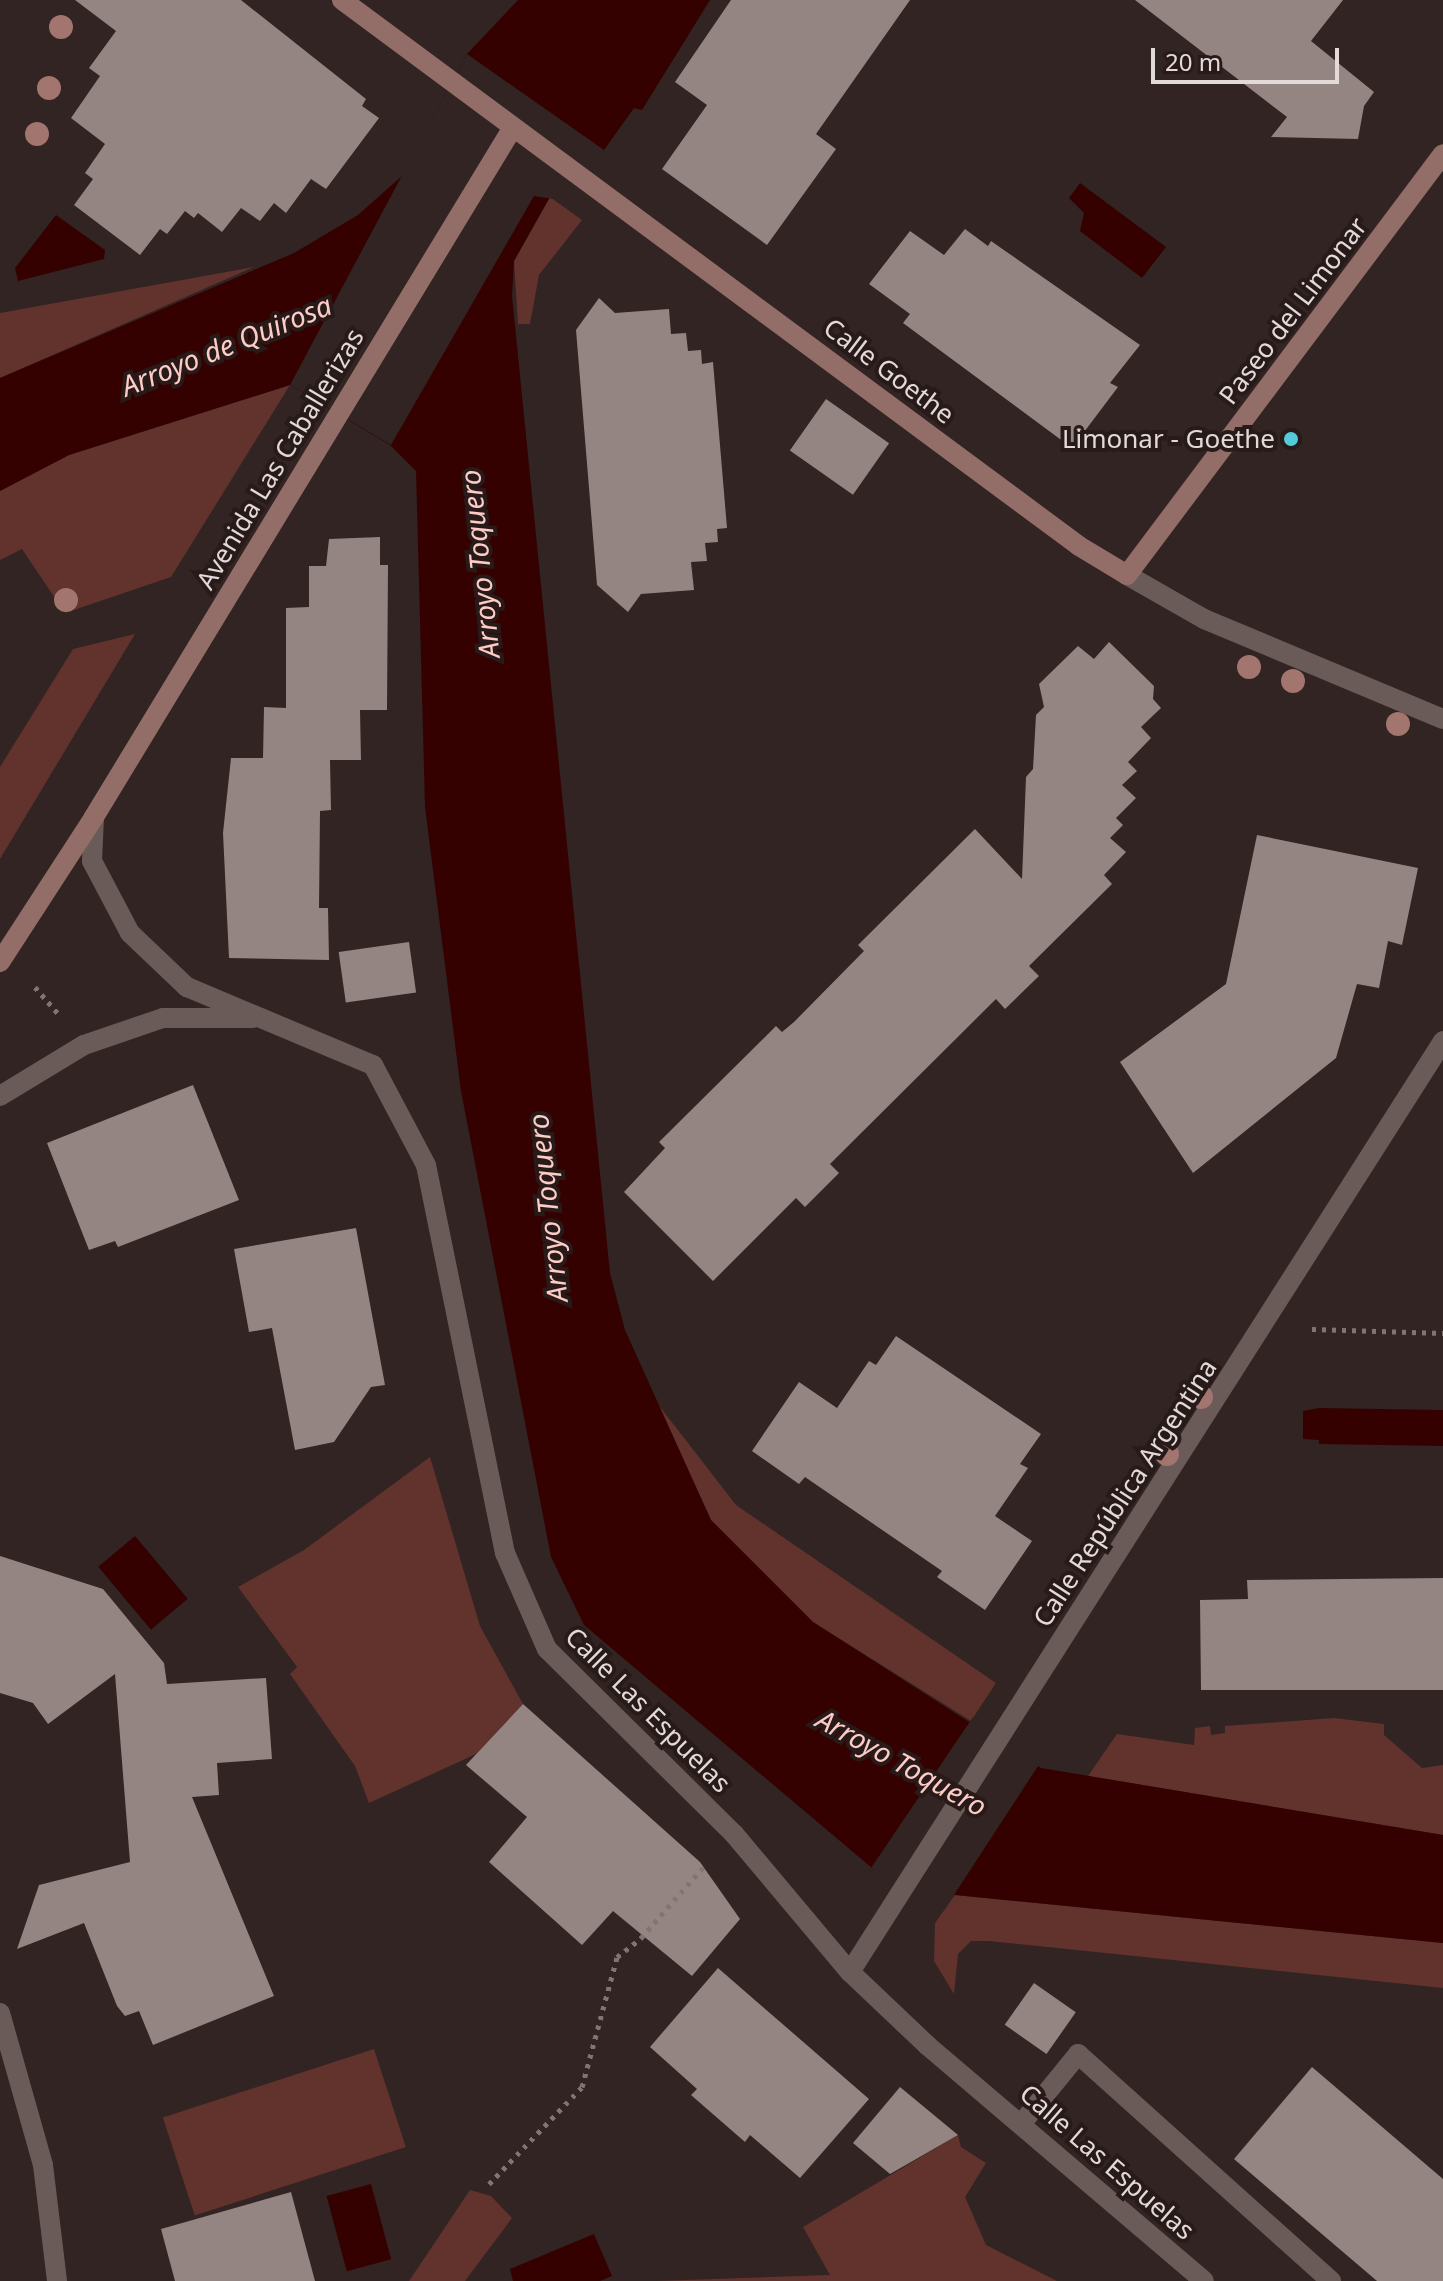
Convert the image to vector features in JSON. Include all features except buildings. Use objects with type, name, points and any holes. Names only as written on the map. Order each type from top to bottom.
[{"type":"main road","name":"Calle Goethe","points":[[342,0],[512,129],[587,179],[1079,546],[1127,575]]},
{"type":"main road","name":"Avenida Las Caballerizas","points":[[3,957],[94,817],[512,129]]},
{"type":"main road","name":"Paseo del Limonar","points":[[1127,575],[1443,154]]},
{"type":"street","name":"Calle Goethe","points":[[1127,575],[1204,619],[1443,719]]},
{"type":"street","name":"Avenida Las Caballerizas","points":[[94,817],[92,861],[130,933],[187,987],[264,1018]]},
{"type":"street","points":[[0,1096],[84,1045],[163,1018],[264,1018]]},
{"type":"street","name":"Calle Las Espuelas","points":[[264,1018],[373,1065],[426,1165],[505,1553],[547,1649],[734,1834],[850,1972],[1204,2281]]},
{"type":"street","name":"Calle República Argentina","points":[[850,1972],[1443,1041]]},
{"type":"street","points":[[0,2013],[43,2165],[57,2281]]},
{"type":"street","points":[[1022,2123],[1078,2054],[1331,2281]]},
{"type":"path","points":[[3,957],[84,1045]]},
{"type":"path","points":[[1261,1327],[1443,1333]]},
{"type":"path","points":[[489,2184],[582,2087],[617,1957],[641,1938],[703,1868]]},
{"type":"shaded area","points":[[550,197],[582,220],[539,275],[530,324],[518,324],[514,261]]},
{"type":"shaded area","points":[[254,267],[0,378],[0,313]]},
{"type":"shaded area","points":[[290,385],[171,577],[65,613],[22,549],[0,560],[0,491],[69,455]]},
{"type":"shaded area","points":[[135,634],[0,859],[0,767],[73,649]]},
{"type":"shaded area","points":[[657,1403],[736,1505],[996,1683],[971,1721],[813,1622],[711,1520]]},
{"type":"shaded area","points":[[430,1457],[480,1626],[523,1704],[476,1754],[369,1803],[355,1766],[290,1674],[297,1667],[238,1587],[304,1550]]},
{"type":"shaded area","points":[[1334,1718],[1384,1724],[1384,1735],[1422,1768],[1443,1765],[1443,1835],[1088,1776],[1117,1734],[1194,1745],[1195,1728],[1210,1726],[1211,1735],[1225,1733],[1225,1726]]},
{"type":"shaded area","points":[[955,1895],[1443,1943],[1443,1988],[971,1941],[958,1954],[954,1994],[934,1961],[935,1923]]},
{"type":"shaded area","points":[[374,2049],[406,2147],[195,2216],[163,2118]]},
{"type":"shaded area","points":[[958,2135],[961,2147],[986,2163],[965,2197],[986,2245],[1057,2281],[657,2281],[830,2275],[803,2227]]},
{"type":"shaded area","points":[[470,2190],[491,2196],[512,2218],[465,2281],[409,2281]]},
{"type":"water","points":[[518,0],[710,0],[642,110],[634,108],[604,150],[550,197],[514,261],[512,296],[610,1273],[625,1330],[711,1520],[813,1622],[1041,1768],[1443,1835],[1443,1943],[955,1895],[872,1868],[584,1625],[551,1557],[461,1091],[425,807],[416,471],[390,445],[290,385],[69,455],[0,491],[0,378],[294,253],[358,215],[403,175],[467,54]]},
{"type":"water","points":[[1080,183],[1166,247],[1142,278],[1080,231],[1084,213],[1069,198]]},
{"type":"water","points":[[56,215],[105,250],[104,259],[18,281],[15,268]]},
{"type":"water","points":[[1319,1408],[1443,1410],[1443,1446],[1319,1444],[1319,1440],[1303,1439],[1303,1411]]},
{"type":"water","points":[[135,1536],[188,1599],[151,1630],[98,1567]]},
{"type":"water","points":[[371,2184],[391,2259],[347,2271],[327,2196]]},
{"type":"water","points":[[594,2234],[612,2276],[600,2281],[513,2281],[510,2269]]},
{"type":"pier","points":[[467,54],[604,150],[553,199],[534,196],[391,445],[290,385]]},
{"type":"pier","points":[[973,1717],[1040,1763],[952,1898],[869,1871]]},
{"type":"place","name":"Limonar - Goethe","points":[[1291,439]]},
{"type":"water label","name":"Arroyo de Quirosa","points":[[226,345]]},
{"type":"water label","name":"Arroyo Toquero","points":[[479,564]]},
{"type":"water label","name":"Arroyo Toquero","points":[[547,1208]]},
{"type":"water label","name":"Arroyo Toquero","points":[[902,1762]]}]
